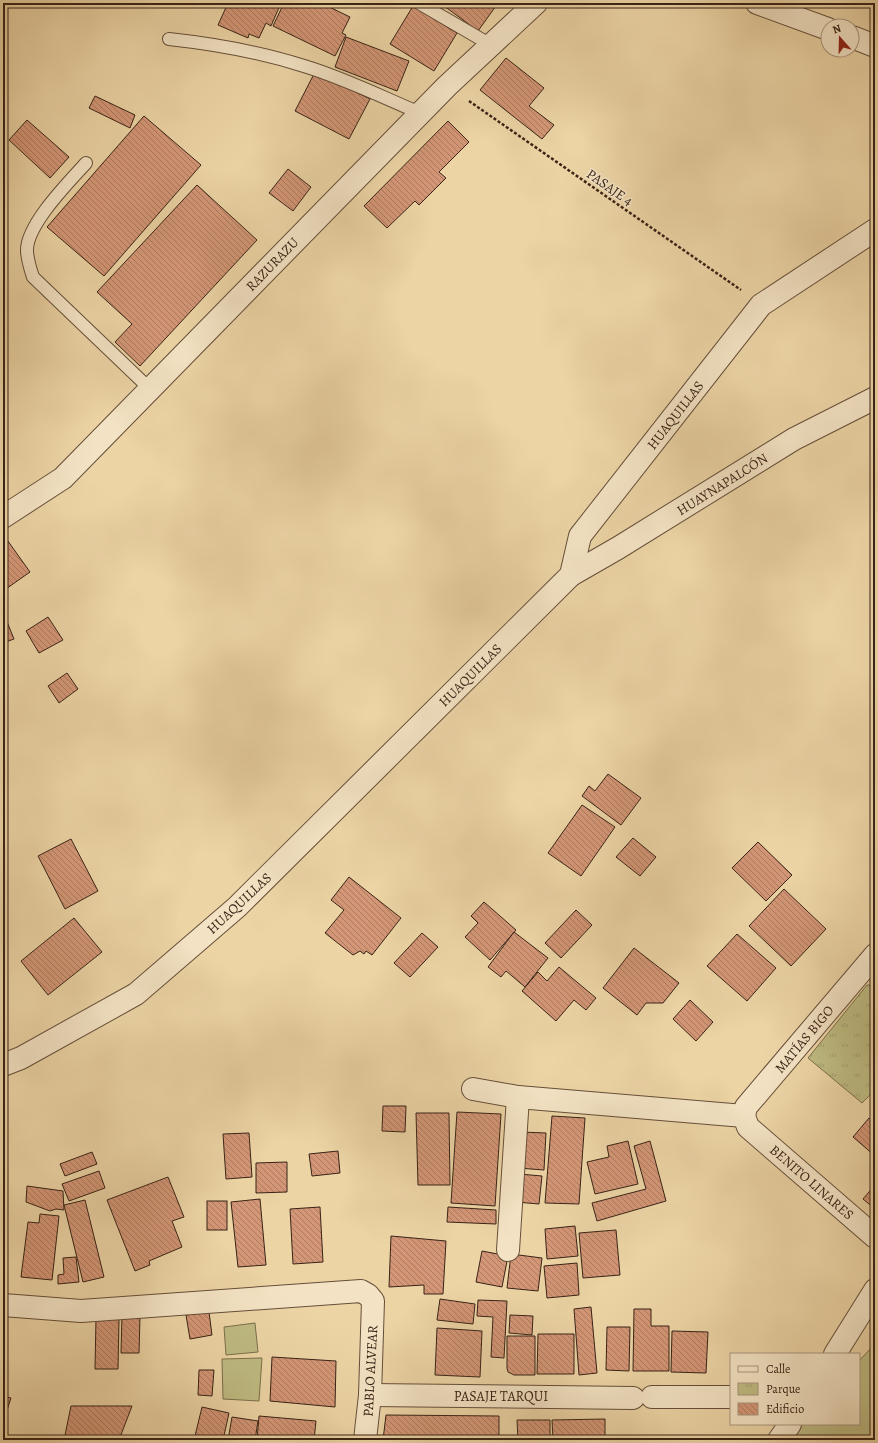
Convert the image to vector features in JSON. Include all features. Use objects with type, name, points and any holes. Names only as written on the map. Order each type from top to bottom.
[{"type":"street","name":"RAZURAZU","points":[[3,517],[63,478],[420,113],[491,44],[536,3]]},
{"type":"street","points":[[757,3],[820,26]]},
{"type":"street","points":[[860,40],[875,46]]},
{"type":"street","name":"HUAQUILLAS","points":[[3,1065],[21,1058],[136,994],[243,901],[572,574],[580,536],[762,305],[875,230]]},
{"type":"street","name":"HUAYNAPALCÓN","points":[[572,574],[618,548],[794,438],[875,398]]},
{"type":"street","name":"MATÍAS BIGO","points":[[746,1122],[746,1107],[875,955]]},
{"type":"street","points":[[473,1089],[518,1097],[746,1122]]},
{"type":"street","points":[[508,1250],[518,1097]]},
{"type":"street","name":"BENITO LINARES","points":[[746,1122],[875,1237]]},
{"type":"street","points":[[836,1353],[875,1290]]},
{"type":"street","name":"PABLO ALVEAR","points":[[3,1305],[81,1310],[361,1291],[368,1295],[373,1301],[370,1395],[365,1440]]},
{"type":"street","name":"PASAJE TARQUI","points":[[370,1395],[642,1398],[730,1397]]},
{"type":"street","points":[[779,1440],[789,1425]]},
{"type":"lane","points":[[419,3],[491,44]]},
{"type":"lane","points":[[169,39],[212,44],[238,49],[304,66],[352,84],[420,113]]},
{"type":"lane","points":[[86,163],[46,208],[33,232],[27,248],[28,262],[33,277],[150,389]]},
{"type":"path","name":"PASAJE 4","points":[[447,86],[762,305]]},
{"type":"green space","points":[[867,985],[875,985],[875,1090],[862,1103],[808,1058]]},
{"type":"green space","points":[[255,1323],[258,1352],[226,1355],[224,1327]]},
{"type":"green space","points":[[875,1344],[875,1440],[789,1440],[802,1425],[860,1425],[860,1360]]},
{"type":"green space","points":[[262,1358],[259,1401],[223,1399],[222,1359]]},
{"type":"building","points":[[228,3],[281,3],[271,26],[266,23],[259,38],[249,34],[248,38],[218,25]]},
{"type":"building","points":[[284,3],[321,3],[350,17],[342,33],[346,35],[335,56],[273,26]]},
{"type":"building","points":[[440,3],[498,3],[478,31]]},
{"type":"building","points":[[413,6],[457,33],[434,71],[390,44]]},
{"type":"building","points":[[346,37],[409,61],[397,91],[335,67]]},
{"type":"building","points":[[506,58],[544,88],[529,106],[554,125],[542,139],[480,90]]},
{"type":"building","points":[[315,72],[370,99],[349,139],[295,111]]},
{"type":"building","points":[[95,96],[135,115],[130,128],[89,108]]},
{"type":"building","points":[[144,116],[201,165],[104,276],[47,227]]},
{"type":"building","points":[[27,120],[69,157],[50,178],[9,140]]},
{"type":"building","points":[[448,121],[469,142],[439,172],[446,178],[419,205],[415,201],[387,228],[364,206]]},
{"type":"building","points":[[288,169],[311,187],[293,211],[269,193]]},
{"type":"building","points":[[197,185],[257,240],[140,366],[115,342],[132,324],[97,292]]},
{"type":"building","points":[[5,537],[30,572],[3,591],[3,538]]},
{"type":"building","points":[[3,612],[14,639],[3,643]]},
{"type":"building","points":[[48,617],[63,640],[39,653],[26,631]]},
{"type":"building","points":[[67,673],[78,689],[59,703],[48,686]]},
{"type":"building","points":[[608,774],[641,798],[621,825],[582,796],[589,786],[595,791]]},
{"type":"building","points":[[582,805],[615,827],[581,876],[548,853]]},
{"type":"building","points":[[633,838],[656,857],[640,876],[616,857]]},
{"type":"building","points":[[71,839],[98,891],[65,909],[38,856]]},
{"type":"building","points":[[758,842],[792,875],[766,901],[732,868]]},
{"type":"building","points":[[349,877],[401,918],[372,955],[366,951],[364,954],[360,951],[353,955],[325,933],[344,910],[331,900]]},
{"type":"building","points":[[784,889],[826,929],[791,966],[749,926]]},
{"type":"building","points":[[484,902],[516,930],[490,960],[465,937],[478,923],[471,916]]},
{"type":"building","points":[[576,910],[592,925],[561,958],[545,943]]},
{"type":"building","points":[[74,918],[102,952],[48,995],[21,961]]},
{"type":"building","points":[[514,932],[548,958],[525,987],[506,971],[501,977],[488,967]]},
{"type":"building","points":[[422,933],[438,947],[410,977],[394,963]]},
{"type":"building","points":[[737,934],[776,968],[747,1001],[707,966]]},
{"type":"building","points":[[634,948],[679,983],[663,1003],[646,1003],[637,1015],[603,988]]},
{"type":"building","points":[[559,967],[596,998],[586,1010],[574,1000],[556,1021],[522,991],[538,972],[547,981]]},
{"type":"building","points":[[690,1000],[713,1022],[696,1041],[673,1019]]},
{"type":"building","points":[[383,1106],[406,1106],[405,1132],[382,1131]]},
{"type":"building","points":[[457,1112],[501,1114],[495,1206],[451,1203]]},
{"type":"building","points":[[416,1113],[449,1113],[450,1185],[418,1185]]},
{"type":"building","points":[[552,1116],[585,1118],[579,1204],[545,1203]]},
{"type":"building","points":[[869,1118],[875,1122],[875,1156],[853,1137]]},
{"type":"building","points":[[520,1132],[546,1133],[544,1170],[518,1168]]},
{"type":"building","points":[[249,1133],[252,1177],[226,1179],[223,1134]]},
{"type":"building","points":[[628,1141],[638,1184],[595,1194],[587,1162],[609,1157],[607,1146]]},
{"type":"building","points":[[650,1141],[666,1201],[597,1221],[592,1203],[646,1189],[634,1146]]},
{"type":"building","points":[[338,1151],[340,1173],[312,1176],[309,1154]]},
{"type":"building","points":[[92,1152],[97,1164],[65,1176],[60,1164]]},
{"type":"building","points":[[287,1162],[287,1192],[256,1193],[256,1163]]},
{"type":"building","points":[[99,1171],[105,1188],[69,1201],[62,1184]]},
{"type":"building","points":[[519,1174],[542,1176],[539,1204],[516,1202]]},
{"type":"building","points":[[168,1177],[184,1217],[172,1221],[182,1247],[149,1261],[150,1265],[135,1271],[107,1200]]},
{"type":"building","points":[[875,1185],[875,1209],[863,1199]]},
{"type":"building","points":[[27,1186],[63,1191],[64,1210],[56,1209],[50,1211],[26,1202]]},
{"type":"building","points":[[260,1199],[266,1265],[238,1267],[231,1202]]},
{"type":"building","points":[[85,1200],[104,1277],[83,1282],[64,1205]]},
{"type":"building","points":[[207,1201],[227,1201],[227,1230],[207,1230]]},
{"type":"building","points":[[320,1207],[323,1262],[293,1264],[290,1209]]},
{"type":"building","points":[[448,1207],[496,1210],[496,1224],[447,1222]]},
{"type":"building","points":[[40,1214],[59,1216],[52,1280],[21,1277],[28,1222],[39,1223]]},
{"type":"building","points":[[575,1226],[578,1256],[547,1259],[545,1229]]},
{"type":"building","points":[[616,1230],[620,1275],[583,1278],[579,1233]]},
{"type":"building","points":[[391,1236],[446,1241],[443,1294],[424,1294],[424,1285],[389,1287]]},
{"type":"building","points":[[482,1251],[508,1256],[502,1287],[476,1282]]},
{"type":"building","points":[[511,1254],[542,1258],[538,1291],[507,1288]]},
{"type":"building","points":[[76,1257],[79,1282],[58,1284],[58,1275],[64,1274],[63,1258]]},
{"type":"building","points":[[577,1263],[579,1295],[547,1298],[544,1266]]},
{"type":"building","points":[[440,1299],[475,1304],[473,1324],[437,1320]]},
{"type":"building","points":[[478,1300],[507,1301],[504,1358],[491,1357],[493,1317],[477,1316]]},
{"type":"building","points":[[591,1307],[597,1373],[579,1375],[574,1309]]},
{"type":"building","points":[[634,1309],[651,1309],[651,1326],[669,1326],[669,1371],[633,1371]]},
{"type":"building","points":[[209,1312],[212,1335],[190,1339],[186,1315]]},
{"type":"building","points":[[122,1315],[140,1316],[139,1353],[121,1353]]},
{"type":"building","points":[[510,1315],[533,1316],[532,1335],[509,1333]]},
{"type":"building","points":[[96,1318],[119,1319],[118,1369],[95,1369]]},
{"type":"building","points":[[607,1327],[630,1327],[629,1371],[606,1370]]},
{"type":"building","points":[[437,1328],[482,1331],[480,1377],[435,1375]]},
{"type":"building","points":[[672,1331],[708,1332],[706,1373],[671,1372]]},
{"type":"building","points":[[538,1334],[574,1334],[574,1374],[537,1374]]},
{"type":"building","points":[[507,1336],[535,1336],[535,1375],[514,1375],[508,1372]]},
{"type":"building","points":[[272,1357],[336,1361],[335,1407],[270,1401]]},
{"type":"building","points":[[199,1370],[214,1370],[212,1396],[198,1395]]},
{"type":"building","points":[[3,1396],[11,1398],[3,1422]]},
{"type":"building","points":[[71,1406],[132,1406],[119,1440],[64,1440]]},
{"type":"building","points":[[202,1407],[229,1413],[223,1440],[194,1440]]},
{"type":"building","points":[[386,1415],[499,1416],[499,1440],[383,1440]]},
{"type":"building","points":[[259,1416],[316,1421],[314,1440],[257,1440]]},
{"type":"building","points":[[232,1417],[258,1421],[255,1440],[228,1440]]},
{"type":"building","points":[[605,1419],[605,1440],[553,1440],[552,1420]]},
{"type":"building","points":[[517,1420],[550,1420],[550,1440],[518,1440]]}]
